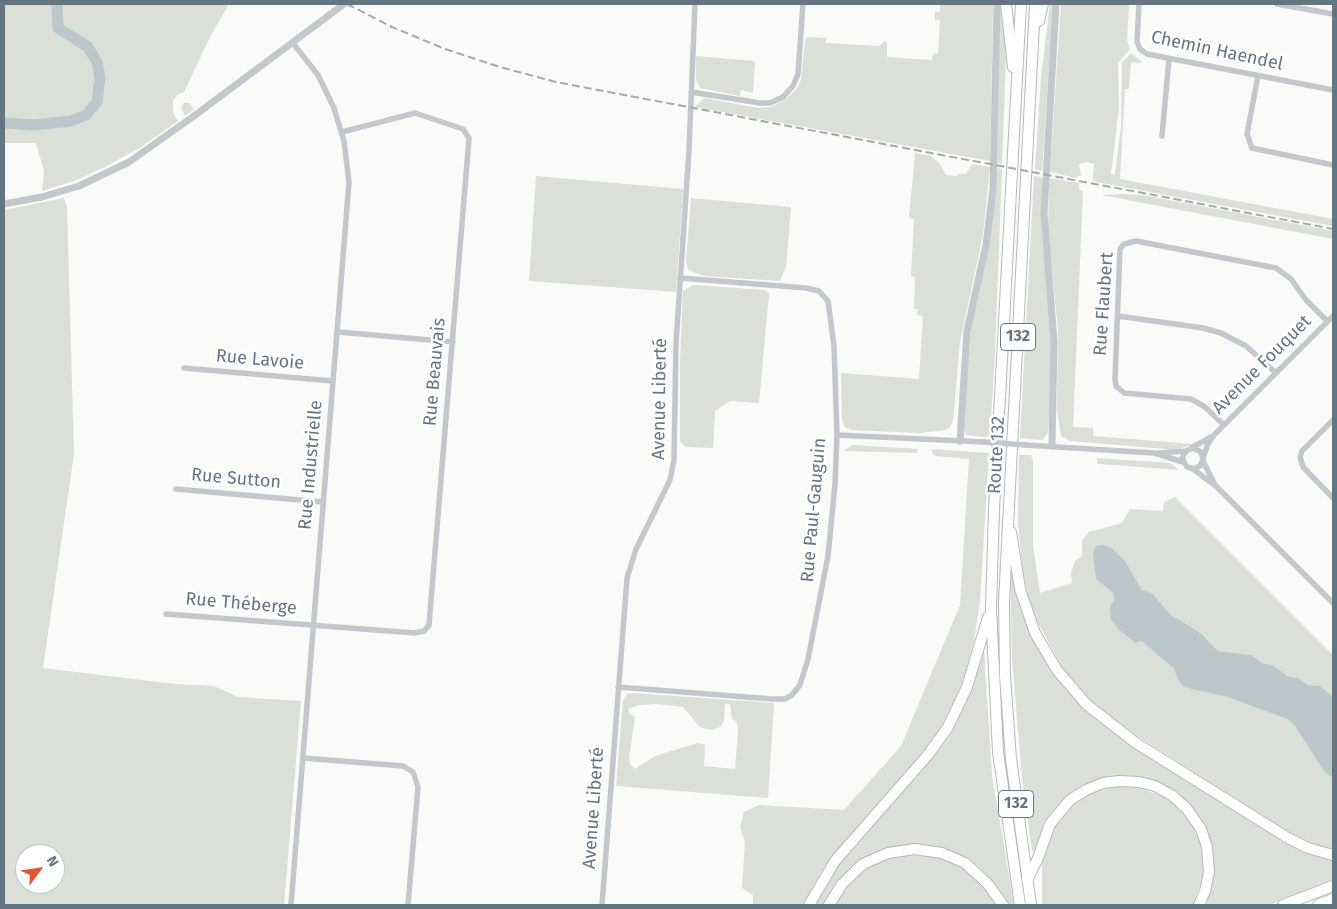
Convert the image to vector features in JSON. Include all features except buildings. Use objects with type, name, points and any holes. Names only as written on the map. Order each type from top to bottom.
[{"type":"highway","points":[[1006,4],[1008,34],[1017,88]]},
{"type":"highway","name":"Route 132","points":[[1020,905],[998,752],[991,609],[994,509],[1021,4]]},
{"type":"highway","name":"Route 132","points":[[1032,905],[1015,794],[1007,705],[1004,593],[1036,4]]},
{"type":"highway","points":[[1033,44],[1043,4]]},
{"type":"highway","points":[[1008,514],[1018,582],[1030,620],[1054,665],[1081,699],[1106,722],[1288,838],[1308,848],[1333,855]]},
{"type":"highway","points":[[809,905],[835,860],[927,756],[948,727],[969,682],[991,609]]},
{"type":"highway","points":[[1027,880],[1038,858],[1050,824],[1070,800],[1086,790],[1108,782],[1139,782],[1155,786],[1173,796],[1187,809],[1201,829],[1207,847],[1209,865],[1206,884],[1198,905]]},
{"type":"highway","points":[[829,905],[842,884],[863,864],[888,853],[915,849],[942,853],[965,863],[988,883],[1003,905]]},
{"type":"highway","points":[[1283,905],[1333,886]]},
{"type":"highway","points":[[1318,905],[1333,899]]},
{"type":"street","points":[[4,204],[42,197],[79,186],[129,162],[344,4]]},
{"type":"street","name":"Avenue Liberté","points":[[602,905],[628,569],[674,468],[676,351],[696,4]]},
{"type":"street","points":[[691,92],[760,104],[770,103],[783,97],[793,86],[798,74],[803,4]]},
{"type":"street","points":[[960,441],[967,332],[986,245],[993,189],[997,4]]},
{"type":"street","points":[[1052,446],[1054,333],[1044,213],[1056,4]]},
{"type":"street","name":"Chemin Haendel","points":[[1139,4],[1136,37],[1138,47],[1147,54],[1333,90]]},
{"type":"street","points":[[1277,4],[1333,14]]},
{"type":"street","name":"Rue Industrielle","points":[[291,905],[349,182],[342,132],[325,87],[292,42]]},
{"type":"street","points":[[1162,136],[1169,59]]},
{"type":"street","points":[[1258,76],[1247,134],[1252,148],[1333,165]]},
{"type":"street","name":"Rue Beauvais","points":[[313,625],[415,633],[424,631],[430,625],[469,142],[468,134],[458,127],[414,113],[342,132]]},
{"type":"street","name":"Rue Flaubert","points":[[1224,425],[1205,407],[1191,399],[1124,393],[1118,389],[1115,379],[1120,249],[1127,242],[1133,241],[1276,268],[1292,279],[1306,300],[1327,321]]},
{"type":"street","name":"Rue Paul-Gauguin","points":[[618,687],[772,699],[784,698],[795,692],[801,681],[809,654],[824,580],[834,501],[837,435],[833,330],[830,305],[822,294],[806,288],[680,278]]},
{"type":"street","points":[[1118,316],[1203,328],[1221,333],[1246,346],[1276,373]]},
{"type":"street","name":"Avenue Fouquet","points":[[837,435],[1154,453],[1188,450],[1213,436],[1333,316]]},
{"type":"street","points":[[338,332],[453,342]]},
{"type":"street","name":"Rue Lavoie","points":[[184,368],[333,381]]},
{"type":"street","points":[[1333,420],[1302,451],[1300,460],[1303,468],[1333,498]]},
{"type":"street","name":"Avenue Fouquet","points":[[1203,460],[1213,436]]},
{"type":"street","points":[[1217,487],[1199,450],[1188,450],[1183,462],[1186,466],[1217,487],[1333,604]]},
{"type":"street","name":"Avenue Fouquet","points":[[1154,453],[1183,462]]},
{"type":"street","points":[[1193,469],[1200,466],[1203,460]]},
{"type":"street","name":"Rue Sutton","points":[[176,489],[323,502]]},
{"type":"street","name":"Rue Théberge","points":[[166,614],[313,625]]},
{"type":"street","points":[[302,758],[403,766],[413,772],[418,787],[408,905]]},
{"type":"shaded area","points":[[4,4],[229,4],[211,35],[184,92],[177,95],[173,101],[173,113],[178,121],[141,147],[107,166],[77,180],[42,191],[44,171],[36,143],[4,143]]},
{"type":"shaded area","points":[[940,4],[993,4],[990,161],[695,107],[704,98],[758,108],[771,107],[786,99],[798,87],[801,79],[805,40],[807,37],[826,38],[826,43],[880,46],[884,41],[887,43],[887,57],[932,60],[933,53],[938,54],[940,20],[935,20],[935,12],[940,12]]},
{"type":"shaded area","points":[[1000,4],[1003,4],[1006,61],[1002,164],[997,163]]},
{"type":"shaded area","points":[[1050,4],[1053,4],[1042,171],[1035,170],[1041,77]]},
{"type":"shaded area","points":[[1061,4],[1129,4],[1127,40],[1130,49],[1118,63],[1119,108],[1111,174],[1115,174],[1121,126],[1122,62],[1131,53],[1141,63],[1131,62],[1129,89],[1125,89],[1120,179],[1333,219],[1333,226],[1096,182],[1093,180],[1094,164],[1087,162],[1079,164],[1081,175],[1076,178],[1050,172]]},
{"type":"shaded area","points":[[696,56],[755,61],[753,93],[741,90],[740,96],[700,88],[696,80]]},
{"type":"shaded area","points":[[184,103],[189,103],[194,109],[185,116],[181,108]]},
{"type":"shaded area","points":[[915,153],[931,156],[940,164],[946,175],[957,176],[959,174],[966,174],[972,164],[990,167],[983,235],[960,342],[953,421],[950,427],[945,430],[919,433],[852,430],[845,427],[842,420],[841,373],[919,379],[923,316],[917,315],[918,309],[914,309],[915,277],[911,276],[914,219],[909,218]]},
{"type":"shaded area","points":[[997,168],[1002,169],[995,353],[990,436],[985,437],[966,435],[963,427],[971,327]]},
{"type":"shaded area","points":[[536,176],[683,189],[676,292],[529,281]]},
{"type":"shaded area","points":[[1034,176],[1042,177],[1042,234],[1051,320],[1052,369],[1048,433],[1042,440],[1020,438]]},
{"type":"shaded area","points":[[1049,178],[1079,183],[1079,190],[1083,192],[1073,427],[1093,428],[1093,436],[1193,444],[1177,450],[1070,441],[1061,436],[1057,409],[1058,330],[1048,229]]},
{"type":"shaded area","points":[[1101,195],[1142,195],[1333,231],[1333,239]]},
{"type":"shaded area","points":[[64,198],[67,207],[74,454],[43,668],[175,684],[214,686],[238,697],[301,701],[284,905],[4,905],[4,210]]},
{"type":"shaded area","points":[[691,198],[791,207],[786,267],[780,281],[703,276],[688,270],[686,261]]},
{"type":"shaded area","points":[[693,285],[766,290],[769,294],[759,403],[730,401],[715,411],[713,448],[685,447],[680,441],[680,362],[683,291]]},
{"type":"shaded area","points":[[852,445],[918,449],[917,453],[844,451]]},
{"type":"shaded area","points":[[931,449],[989,453],[980,601],[974,641],[962,685],[944,724],[921,755],[821,872],[804,905],[753,905],[753,895],[742,888],[745,842],[740,827],[744,812],[759,805],[844,810],[901,746],[960,605],[969,459],[934,456]]},
{"type":"shaded area","points":[[1019,455],[1031,455],[1033,462],[1033,545],[1040,593],[1072,583],[1071,573],[1075,561],[1082,556],[1082,541],[1089,532],[1122,523],[1130,509],[1163,511],[1164,502],[1175,497],[1333,655],[1333,697],[1320,686],[1308,685],[1298,678],[1287,676],[1273,665],[1262,663],[1252,655],[1218,651],[1202,634],[1170,614],[1152,593],[1142,590],[1125,562],[1095,569],[1096,579],[1113,593],[1119,630],[1135,643],[1142,641],[1174,669],[1178,680],[1184,686],[1227,697],[1287,719],[1295,726],[1325,773],[1333,778],[1333,850],[1298,838],[1126,729],[1095,705],[1062,667],[1034,616],[1023,575],[1018,523]]},
{"type":"shaded area","points":[[1097,458],[1170,463],[1179,470],[1097,464]]},
{"type":"shaded area","points":[[1103,545],[1111,548],[1125,561],[1142,590],[1152,593],[1170,614],[1202,634],[1218,651],[1252,655],[1262,663],[1273,665],[1287,676],[1298,678],[1308,685],[1320,686],[1333,697],[1333,778],[1325,773],[1295,726],[1287,719],[1227,697],[1184,687],[1178,680],[1174,669],[1142,641],[1135,643],[1119,630],[1111,620],[1110,606],[1114,601],[1113,593],[1096,579],[1093,553],[1096,546]]},
{"type":"shaded area","points":[[1013,568],[1027,623],[1036,645],[1063,686],[1077,702],[1116,734],[1286,841],[1309,854],[1333,860],[1333,880],[1269,905],[1203,905],[1213,873],[1213,852],[1208,833],[1188,803],[1156,782],[1083,786],[1064,799],[1049,817],[1035,851],[1032,851],[1022,778],[1012,659],[1010,569]]},
{"type":"shaded area","points":[[981,650],[984,650],[992,775],[1014,905],[1008,905],[990,879],[979,867],[965,857],[941,848],[912,845],[882,850],[855,864],[832,890],[824,905],[813,905],[837,865],[926,764]]},
{"type":"shaded area","points":[[627,694],[774,703],[768,798],[616,786],[623,700]],"holes":[[[656,704],[683,707],[700,727],[711,730],[720,727],[724,721],[725,704],[730,704],[732,719],[737,722],[738,731],[735,769],[704,766],[705,745],[698,743],[655,756],[635,769],[630,764],[629,758],[635,717],[629,713],[628,709],[639,705]]]},
{"type":"shaded area","points":[[1118,786],[1134,786],[1167,798],[1178,807],[1196,830],[1205,861],[1203,878],[1193,905],[1042,905],[1042,864],[1049,837],[1057,822],[1067,810],[1090,793]]},
{"type":"shaded area","points":[[915,854],[941,857],[963,868],[983,885],[997,905],[834,905],[845,887],[865,869],[879,861],[895,856]]},
{"type":"waterway","points":[[4,123],[34,125],[71,121],[86,115],[97,102],[100,77],[97,62],[88,47],[58,28],[57,4]]},
{"type":"railway","points":[[347,4],[392,27],[445,49],[500,67],[556,82],[1333,229]]}]
